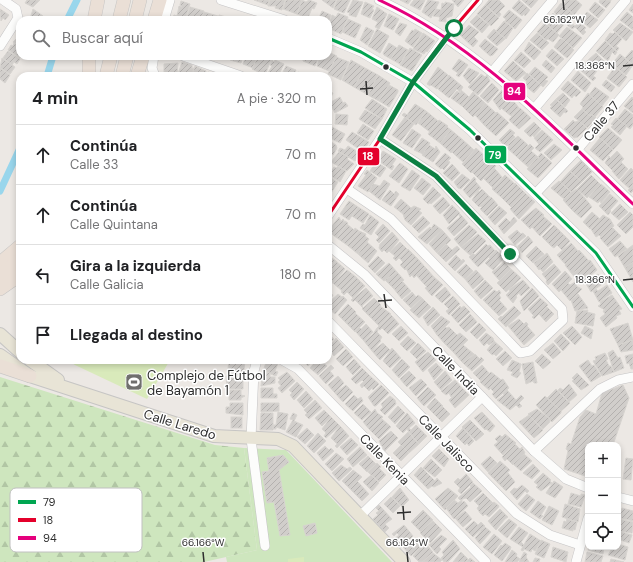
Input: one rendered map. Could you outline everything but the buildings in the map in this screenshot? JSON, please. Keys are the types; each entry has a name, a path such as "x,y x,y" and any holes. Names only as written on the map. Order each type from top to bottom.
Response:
{"highway":[{"path":"95,16 98,0"},
{"path":"155,16 160,0"},
{"path":"120,16 124,2"},
{"path":"89,72 90,60"},
{"path":"107,72 110,60"},
{"path":"123,72 126,60"},
{"path":"138,72 142,60"},
{"path":"0,263 16,249"},
{"path":"0,295 16,266"},
{"path":"0,366 30,376"}],"main road":[{"path":"0,334 16,348"},
{"name":"Calle Laredo","path":"0,354 30,376 216,436 251,439 278,439 293,446 404,562"},
{"path":"36,364 71,389"}],"street":[{"path":"3,0 16,9 18,16"},
{"path":"165,16 170,0"},
{"path":"222,0 272,16"},
{"path":"379,0 398,8 446,37 492,72 534,109 633,204"},
{"path":"332,210 380,139 413,82 446,37 478,0"},
{"path":"492,72 553,0"},
{"path":"534,109 626,0"},
{"path":"2,42 16,21"},
{"path":"332,40 361,52 413,82 470,130 596,252 630,293 633,306"},
{"path":"153,60 152,68 154,72"},
{"path":"194,60 225,72"},
{"name":"Calle 37","path":"536,193 577,150 633,84"},
{"path":"347,189 391,219 520,353 530,351 563,320 562,309 436,176 380,139"},
{"name":"Calle India","path":"332,248 365,275 534,451 566,479 585,487"},
{"name":"Calle Jalisco","path":"332,325 517,514 550,535 580,545"},
{"path":"256,364 254,371 251,439 265,546"},
{"name":"Calle Kenia","path":"289,364 298,369 486,562"},
{"path":"534,451 600,389 618,380 633,377"},
{"path":"360,516 482,397"},
{"path":"621,498 633,501"},
{"path":"576,562 585,528"}],"green space":[{"name":"Complejo de Fútbol de Bayamón 1","path":"73,364 168,364 147,399"},
{"path":"0,377 215,445 244,448 257,550 204,562 0,562"},
{"path":"244,448 286,450 392,562 227,562 226,557 257,550"},
{"path":"304,557 304,562 288,562 288,559"}],"waterway":[{"path":"69,16 77,0"},
{"path":"48,72 52,60"},
{"path":"0,191 16,157"}],"transit line":[{"name":"94","path":"379,0 415,19 450,41 483,65 545,119 633,204"},
{"name":"18","path":"332,210 380,139 413,82 446,37 478,0"},
{"name":"79","path":"332,40 361,52 413,82 470,130 596,253 633,307"}],"place":[{"name":"Complejo de Fútbol de Bayamón 1","path":"134,382"}],"route":[{"path":"454,28 413,82 380,139 436,176 510,254"}]}
